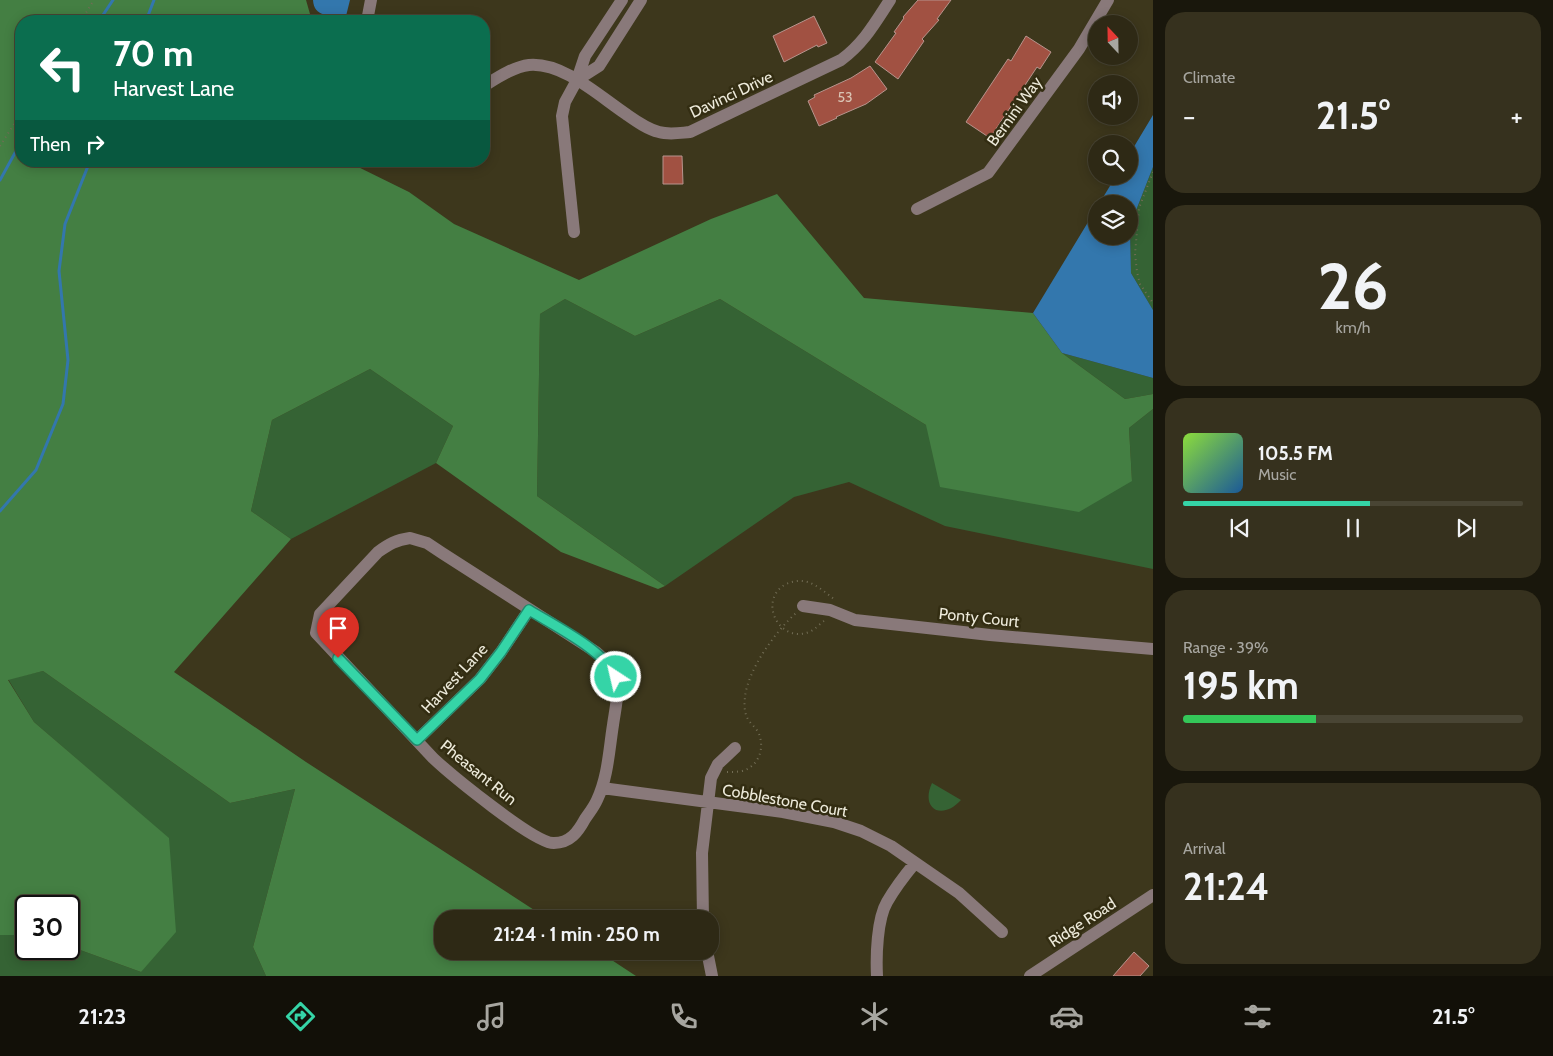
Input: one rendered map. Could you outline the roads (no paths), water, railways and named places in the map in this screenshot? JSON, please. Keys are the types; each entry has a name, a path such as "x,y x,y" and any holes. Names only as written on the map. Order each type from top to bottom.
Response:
{"street":[{"path":"368,15 371,0"},
{"path":"574,232 562,116 565,102 577,80 585,56 622,0"},
{"path":"577,80 598,66 641,0"},
{"name":"Davinci Drive","path":"490,83 516,68 529,65 544,66 555,69 577,80 644,127 674,134 690,132 841,60 855,50 866,38 890,0"},
{"name":"Bernini Way","path":"916,209 988,173 1079,49 1108,0"},
{"name":"Pheasant Run","path":"410,538 427,543 529,610 596,652 607,662 616,677 616,700 602,788 577,834 562,842 546,843 492,806 451,774 316,633 320,614 378,552 389,544 410,538"},
{"name":"Ponty Court","path":"803,606 830,610 855,620 990,636 1153,649"},
{"name":"Harvest Lane","path":"417,740 480,679 529,610"},
{"path":"702,910 702,853 711,778 718,764 735,748"},
{"name":"Cobblestone Court","path":"602,788 783,812 834,822 861,830 891,846 958,893 1002,932"},
{"path":"878,976 878,944 886,903 914,863"},
{"name":"Ridge Road","path":"1030,976 1153,895"},
{"path":"709,960 712,976"}],"water":[{"path":"313,0 350,0 346,15 326,15 316,10"},
{"path":"1153,115 1153,167 1138,205 1138,195 1104,195 1111,185 1138,185 1138,140"},
{"path":"1088,222 1088,245 1130,245 1131,273 1153,310 1153,378 1062,353 1033,313"}],"waterway":[{"path":"103,15 113,0"},
{"path":"148,15 154,0"},
{"path":"0,180 15,153"},
{"path":"0,511 36,470 63,404 68,360 59,271 65,224 88,167"}]}
